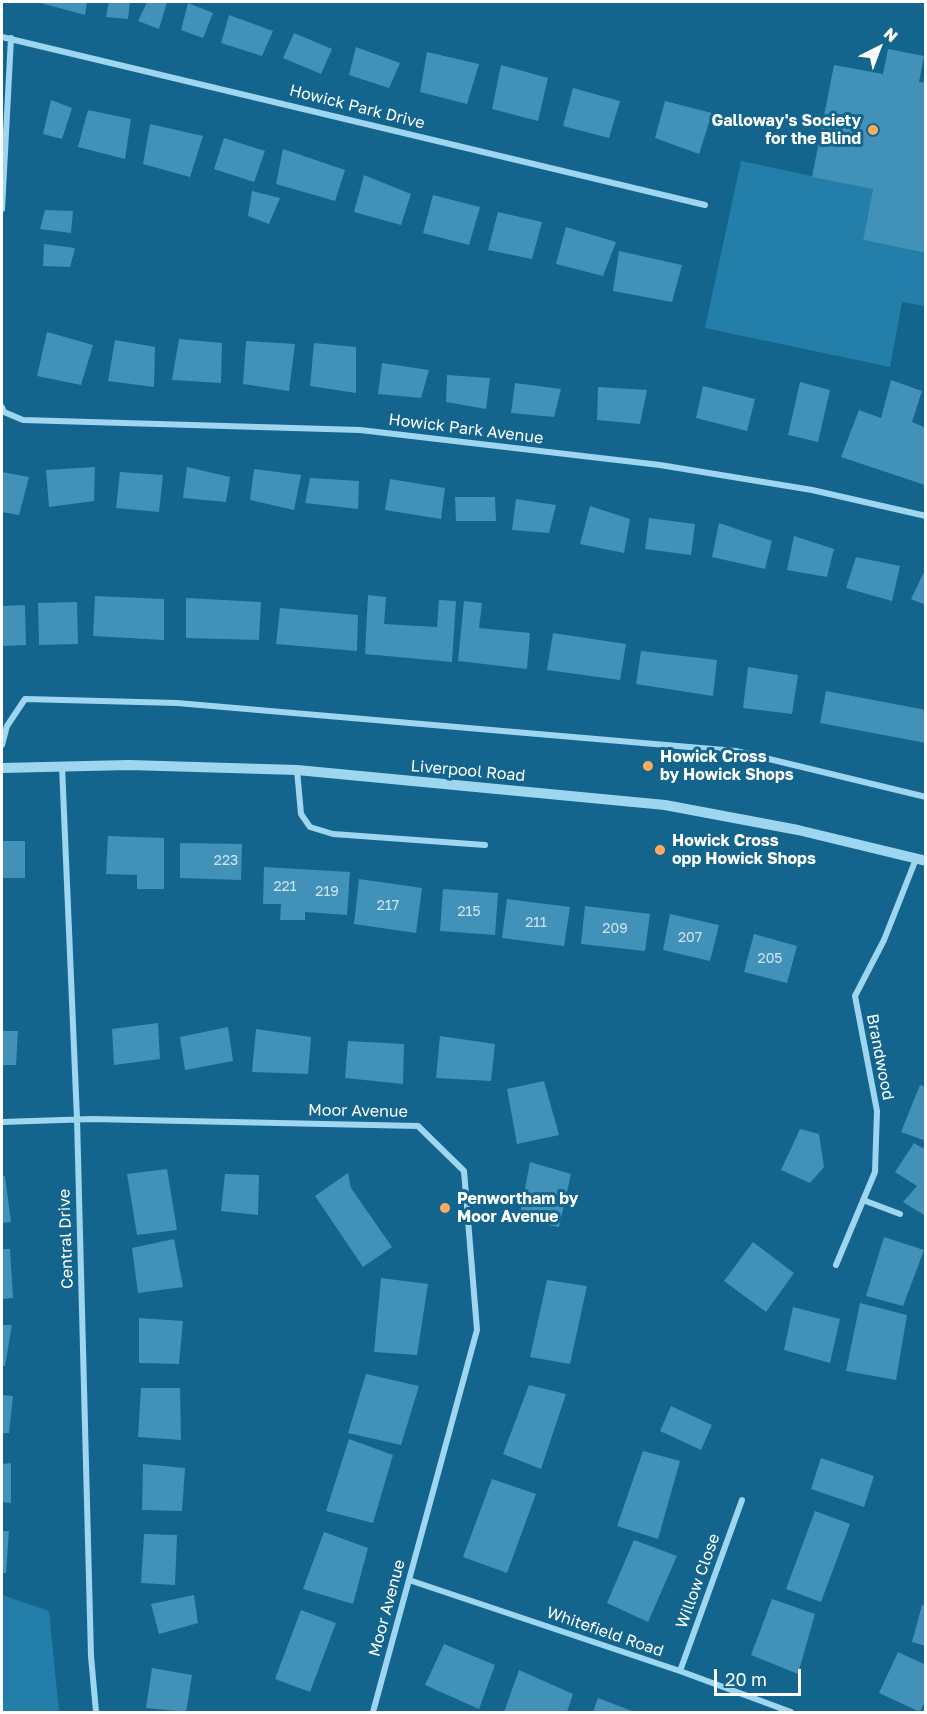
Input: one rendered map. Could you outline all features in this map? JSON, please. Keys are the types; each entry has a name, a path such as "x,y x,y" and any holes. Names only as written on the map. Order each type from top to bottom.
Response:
{"street":[{"name":"Howick Park Drive","path":"2,37 705,205"},
{"path":"2,209 11,38"},
{"name":"Howick Park Avenue","path":"2,407 4,412 23,420 360,430 660,465 812,490 926,516"},
{"path":"2,745 7,726 25,699 177,703 736,751 926,797"},
{"name":"Liverpool Road","path":"2,768 129,765 297,770 665,804 798,830 921,860"},
{"name":"Central Drive","path":"62,766 77,1119 91,1644 96,1713"},
{"path":"297,770 301,814 310,827 333,834 485,845"},
{"name":"Brandwood","path":"836,1265 875,1172 877,1111 855,996 921,860"},
{"name":"Moor Avenue","path":"2,1122 77,1119 418,1126 464,1171 477,1330 373,1713"},
{"path":"863,1200 900,1215"},
{"name":"Willow Close","path":"680,1671 742,1500"},
{"name":"Whitefield Road","path":"409,1580 680,1671 791,1713"}],"shaded area":[{"path":"741,161 873,189 863,240 925,253 925,306 902,302 890,367 705,328"},
{"path":"2,1595 49,1611 59,1712 2,1712"}],"building":[{"path":"37,2 87,2 85,15"},
{"path":"109,2 130,2 128,19 106,17"},
{"path":"147,2 167,2 159,29 138,21"},
{"path":"188,3 213,13 203,38 181,30"},
{"path":"229,15 273,31 262,56 221,43"},
{"path":"294,33 332,49 321,74 283,58"},
{"path":"356,47 400,63 389,88 349,75"},
{"name":"Galloway's Society for the Blind","path":"888,49 924,56 919,82 926,83 926,253 863,240 873,189 812,177 834,65 883,74"},
{"path":"427,52 479,64 467,104 420,92"},
{"path":"501,65 548,78 538,121 492,109"},
{"path":"573,88 620,101 609,138 563,126"},
{"path":"51,100 72,108 62,139 43,134"},
{"path":"665,101 712,113 699,154 655,138"},
{"path":"88,110 131,119 125,159 78,147"},
{"path":"150,124 203,136 190,177 143,164"},
{"path":"224,138 265,151 254,182 214,169"},
{"path":"283,149 345,170 335,201 276,184"},
{"path":"364,175 411,194 401,225 354,212"},
{"path":"252,191 280,198 269,224 248,216"},
{"path":"433,195 480,207 469,245 423,233"},
{"path":"45,210 73,211 71,233 40,229"},
{"path":"498,212 542,222 532,259 488,250"},
{"path":"566,227 616,242 603,276 556,264"},
{"path":"44,244 75,248 70,267 43,266"},
{"path":"619,251 682,265 672,302 613,291"},
{"path":"47,332 93,345 81,385 37,376"},
{"path":"179,339 222,343 221,383 172,380"},
{"path":"115,340 155,347 154,387 108,381"},
{"path":"246,341 295,344 289,391 243,384"},
{"path":"314,343 356,347 356,393 310,386"},
{"path":"382,363 429,370 421,398 378,394"},
{"path":"447,375 490,378 486,409 446,402"},
{"path":"891,380 922,391 912,422 926,428 925,485 841,457 859,410 881,418"},
{"path":"800,382 830,390 818,442 788,435"},
{"path":"515,383 561,389 554,417 511,413"},
{"path":"703,386 755,399 747,431 696,418"},
{"path":"598,387 647,390 640,424 597,420"},
{"path":"95,467 94,501 49,507 46,470"},
{"path":"187,467 230,477 226,502 183,498"},
{"path":"254,469 301,475 294,510 250,500"},
{"path":"2,472 29,477 19,515 2,512"},
{"path":"120,472 163,475 159,512 116,508"},
{"path":"310,478 359,481 358,509 305,503"},
{"path":"390,479 445,488 441,519 385,510"},
{"path":"455,497 495,497 496,521 456,521"},
{"path":"516,499 556,505 549,533 512,530"},
{"path":"590,506 630,519 624,553 580,544"},
{"path":"649,518 695,524 691,555 645,549"},
{"path":"719,523 772,541 765,569 712,557"},
{"path":"794,536 834,549 827,577 787,570"},
{"path":"856,557 900,566 892,601 846,588"},
{"path":"926,568 926,605 911,599"},
{"path":"368,595 386,597 384,624 437,627 439,600 456,601 452,662 365,654"},
{"path":"95,596 164,599 164,640 93,636"},
{"path":"186,598 261,602 259,640 186,638"},
{"path":"464,601 482,603 479,628 530,633 527,669 458,661"},
{"path":"77,602 78,644 39,645 38,603"},
{"path":"25,605 26,645 2,646 2,606"},
{"path":"280,608 358,615 357,651 276,644"},
{"path":"553,633 626,644 620,680 547,670"},
{"path":"641,651 717,660 713,696 636,684"},
{"path":"748,667 798,675 792,714 743,708"},
{"path":"826,691 926,710 926,743 820,723"},
{"path":"108,836 164,838 164,889 137,889 137,875 106,874"},
{"path":"2,841 25,841 25,878 2,878"},
{"path":"180,843 242,844 241,880 180,878"},
{"path":"264,867 350,872 347,915 305,912 305,920 280,920 281,904 263,904"},
{"path":"359,879 422,888 416,933 354,924"},
{"path":"443,889 498,893 495,935 440,931"},
{"path":"507,899 570,907 564,946 502,938"},
{"path":"585,906 650,914 645,951 581,944"},
{"path":"670,914 719,925 710,961 663,950"},
{"path":"754,934 797,946 787,983 744,972"},
{"path":"158,1023 160,1059 114,1065 112,1029"},
{"path":"228,1027 233,1061 185,1070 180,1037"},
{"path":"256,1029 311,1037 308,1074 252,1072"},
{"path":"2,1031 18,1031 16,1065 2,1065"},
{"path":"440,1036 495,1044 491,1081 436,1078"},
{"path":"348,1041 404,1044 403,1084 345,1078"},
{"path":"544,1081 559,1135 517,1144 507,1089"},
{"path":"920,1085 926,1087 926,1141 901,1132"},
{"path":"800,1129 819,1134 824,1167 810,1183 781,1170"},
{"path":"914,1143 926,1150 926,1216 903,1202 917,1186 895,1172"},
{"path":"530,1162 571,1174 559,1227 519,1220"},
{"path":"167,1169 177,1230 137,1235 127,1174"},
{"path":"348,1173 351,1188 392,1247 363,1267 315,1196"},
{"path":"225,1174 259,1175 258,1215 221,1211"},
{"path":"2,1176 5,1176 11,1222 2,1223"},
{"path":"884,1237 924,1250 903,1306 866,1296"},
{"path":"174,1239 183,1287 138,1293 132,1248"},
{"path":"753,1242 794,1273 766,1312 724,1281"},
{"path":"2,1249 10,1249 13,1298 2,1299"},
{"path":"381,1278 428,1284 417,1355 374,1352"},
{"path":"547,1280 587,1286 570,1364 530,1357"},
{"path":"860,1303 907,1315 896,1380 846,1371"},
{"path":"793,1307 840,1319 830,1363 784,1350"},
{"path":"139,1318 183,1321 179,1364 139,1363"},
{"path":"2,1325 12,1325 5,1366 2,1366"},
{"path":"366,1374 419,1386 401,1445 348,1433"},
{"path":"529,1385 566,1394 541,1469 503,1454"},
{"path":"141,1388 180,1388 181,1440 138,1437"},
{"path":"2,1395 13,1396 9,1433 2,1433"},
{"path":"671,1406 712,1425 701,1450 660,1431"},
{"path":"349,1439 393,1455 373,1523 326,1511"},
{"path":"643,1451 680,1461 658,1539 617,1526"},
{"path":"821,1458 874,1476 864,1507 811,1489"},
{"path":"11,1463 11,1503 2,1502 2,1464"},
{"path":"143,1464 185,1468 182,1511 142,1510"},
{"path":"492,1479 536,1494 507,1573 463,1557"},
{"path":"815,1511 850,1524 821,1602 786,1589"},
{"path":"2,1531 9,1531 6,1573 2,1573"},
{"path":"324,1532 368,1548 353,1604 303,1589"},
{"path":"144,1534 177,1535 175,1585 141,1583"},
{"path":"634,1540 677,1556 648,1622 607,1603"},
{"path":"194,1595 198,1623 159,1634 151,1604"},
{"path":"772,1599 815,1614 798,1674 751,1655"},
{"path":"922,1605 926,1606 926,1646 912,1642"},
{"path":"301,1610 336,1623 310,1692 275,1679"},
{"path":"444,1644 495,1665 479,1709 425,1685"},
{"path":"898,1652 926,1665 926,1699 920,1712 879,1693"},
{"path":"152,1668 192,1675 186,1712 146,1708"},
{"path":"519,1670 573,1694 567,1712 504,1712"},
{"path":"598,1698 635,1712 593,1712"}],"place":[{"name":"Galloway's Society for the Blind","path":"873,130"},
{"name":"Howick Cross by Howick Shops","path":"648,766"},
{"name":"Howick Cross opp Howick Shops","path":"660,850"},
{"name":"Penwortham by Moor Avenue","path":"445,1208"}]}
